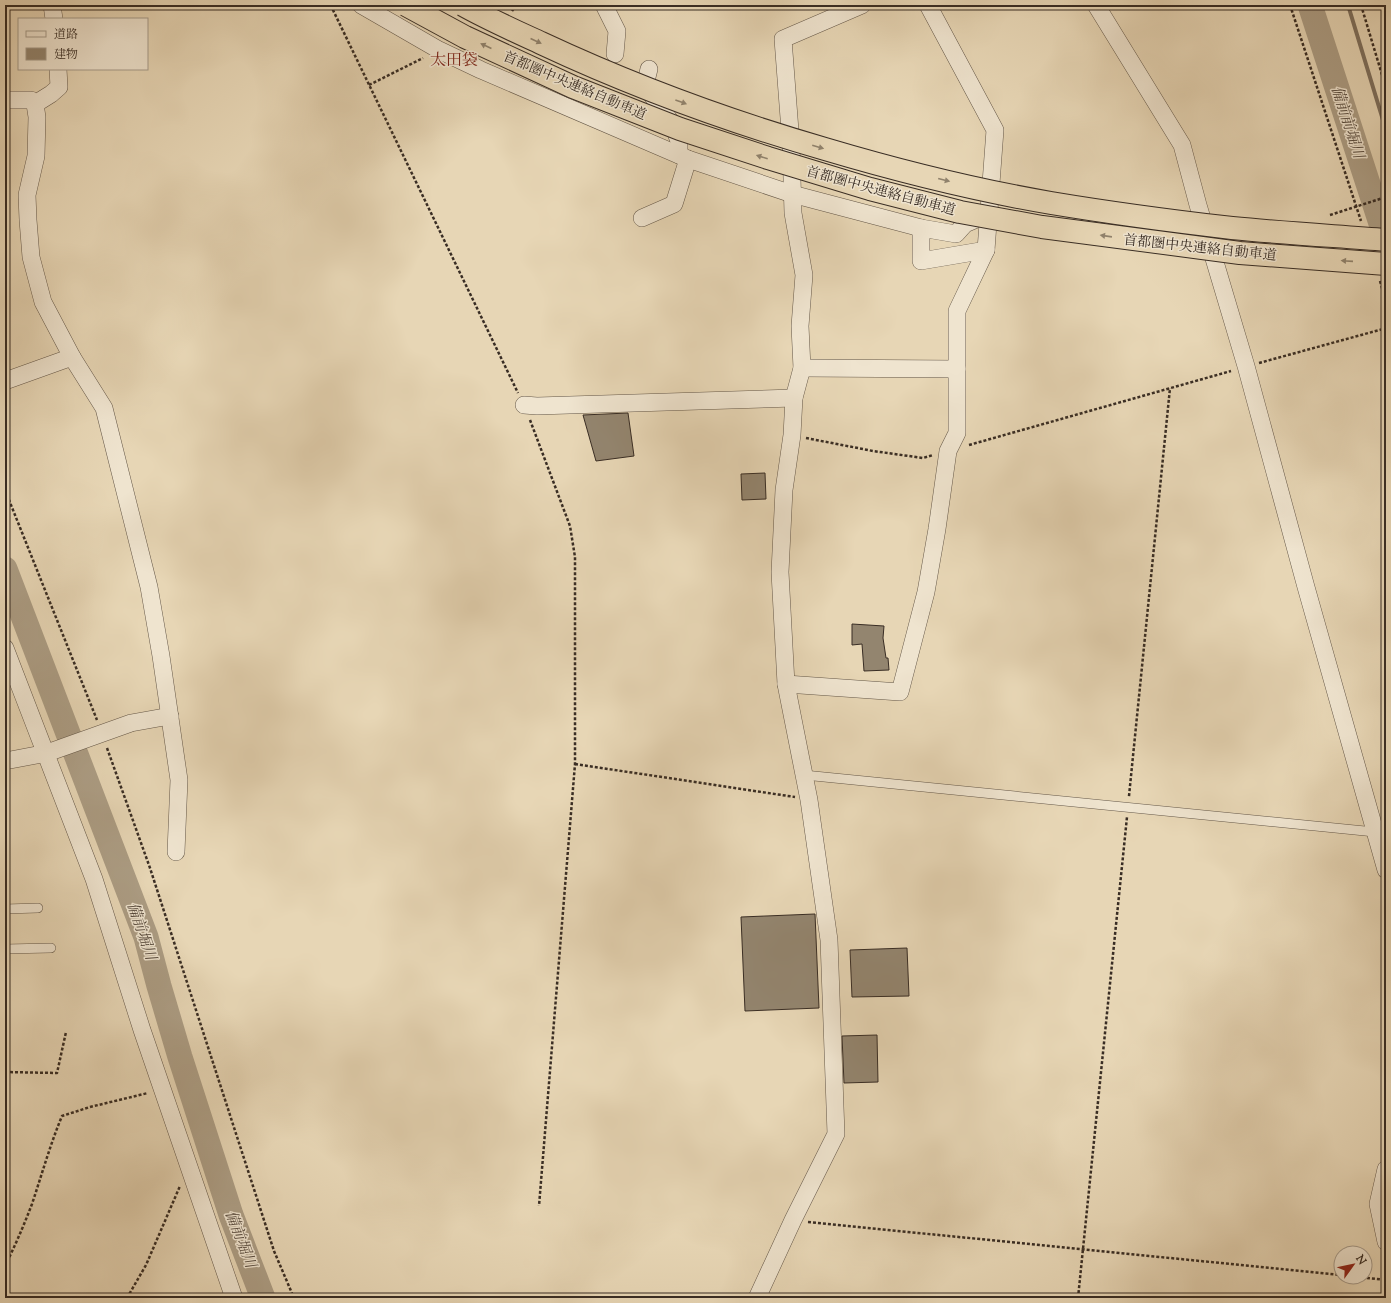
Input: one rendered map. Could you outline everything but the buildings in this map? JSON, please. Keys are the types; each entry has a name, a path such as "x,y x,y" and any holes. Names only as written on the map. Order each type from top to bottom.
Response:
{"highway":[{"name":"首都圏中央連絡自動車道","path":"406,5 465,37 573,87 666,124 870,190 960,212 1042,227 1383,272"},
{"name":"首都圏中央連絡自動車道","path":"463,5 482,16 583,63 679,102 774,134 877,164 965,186 1048,202 1146,218 1232,228 1386,240"}],"street":[{"path":"52,5 54,18"},
{"path":"361,5 440,50 488,73 684,157 792,194 921,228 956,234 965,224 988,214"},
{"path":"604,5 617,31 615,54"},
{"path":"757,1298 793,1220 836,1134 829,940 809,800 786,684 780,572 784,490 792,435 794,398 802,368 800,326 804,275 793,213 791,144 783,39 862,5"},
{"path":"786,684 900,692 926,592 948,451 957,433 957,311 986,250 995,130 928,5"},
{"path":"1096,5 1182,145 1198,205 1246,366 1386,870"},
{"path":"642,218 674,204 684,157 673,125 649,91 646,81 649,69"},
{"path":"35,104 51,94 59,86 58,70"},
{"path":"5,100 31,100 35,104 37,117 36,156 27,195 31,257 43,302 72,357 104,408 149,587 179,780 176,852"},
{"path":"921,228 921,261 986,250"},
{"path":"5,381 72,357"},
{"path":"802,368 957,369"},
{"path":"524,405 537,406 794,398"},
{"path":"5,648 47,753 94,879 165,1099 234,1298"},
{"path":"5,761 47,753 132,723 170,716"},
{"path":"1386,1169 1378,1204 1386,1242"}],"lane":[{"path":"804,775 1375,832"},
{"path":"5,909 38,908"},
{"path":"5,949 51,948"}],"path":[{"path":"333,5 332,8 524,405 570,526 574,549 575,764 539,1206"},
{"path":"1290,5 1362,225"},
{"path":"1361,5 1386,88"},
{"path":"370,85 440,50"},
{"path":"1330,215 1386,197"},
{"path":"1383,272 1386,302"},
{"path":"792,435 873,452 923,458 1246,366 1383,329 1386,330"},
{"path":"1078,1298 1170,388"},
{"path":"5,490 101,733 150,868 274,1251 294,1298"},
{"path":"575,764 809,800"},
{"path":"5,1072 57,1073 66,1032"},
{"path":"5,1266 20,1236 62,1116 90,1107 153,1092 165,1099"},
{"path":"128,1298 146,1265 181,1183"},
{"path":"793,1220 1333,1274"},
{"path":"1373,1279 1386,1280"}],"waterway":[{"name":"備前前堀川","path":"1310,5 1386,239"},
{"path":"1348,5 1386,130"},
{"name":"備前堀川","path":"5,569 146,937 180,1057 231,1215 263,1298"}],"district":[{"name":"太田袋","path":"454,59"}]}
